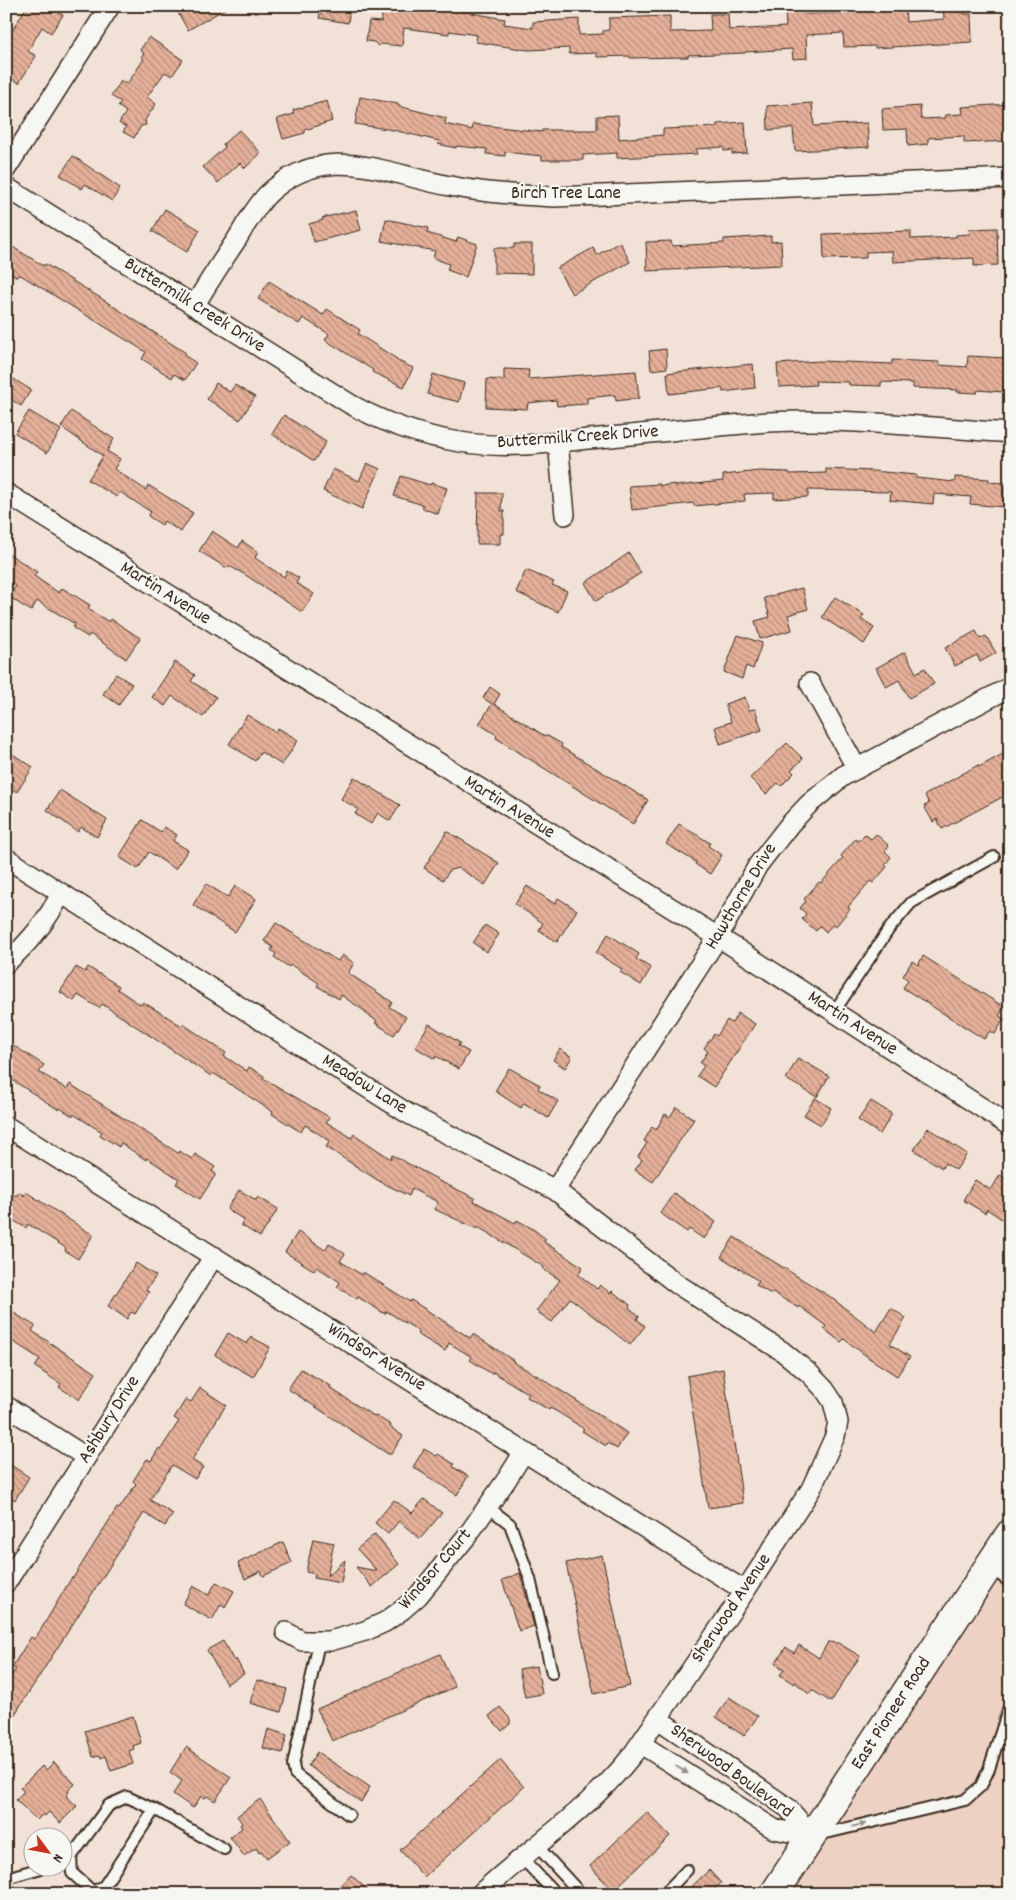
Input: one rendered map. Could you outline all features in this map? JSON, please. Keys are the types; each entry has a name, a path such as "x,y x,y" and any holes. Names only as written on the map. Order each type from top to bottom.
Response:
{"main road":[{"name":"East Pioneer Road","path":"774,1894 898,1702 999,1575 1010,1534"}],"street":[{"path":"6,169 110,6"},
{"name":"Birch Tree Lane","path":"194,306 263,200 290,178 326,165 345,163 364,165 450,186 503,194 555,197 1010,178"},
{"name":"Buttermilk Creek Drive","path":"6,187 350,404 396,426 433,437 478,444 517,446 739,425 808,421 878,423 1010,434"},
{"path":"558,442 565,515"},
{"name":"Martin Avenue","path":"6,493 718,937 1010,1126"},
{"path":"810,683 857,769"},
{"name":"Hawthorne Drive","path":"555,1190 718,937 758,866 776,840 801,812 843,776 1010,687"},
{"name":"Meadow Lane","path":"6,858 407,1113 555,1190 677,1284 720,1312"},
{"path":"6,963 31,939 61,893"},
{"name":"Windsor Avenue","path":"6,1126 745,1591"},
{"name":"Ashbury Drive","path":"6,1583 214,1256"},
{"name":"Sherwood Avenue","path":"480,1894 521,1857 590,1802 621,1770 658,1720 745,1591 810,1489 835,1436 838,1422 833,1402 825,1390 809,1373 782,1351 720,1312"},
{"path":"6,1406 86,1457"},
{"name":"Windsor Court","path":"286,1632 302,1641 319,1642 345,1638 385,1622 402,1610 418,1596 441,1570 488,1508 524,1452"},
{"name":"Sherwood Boulevard","path":"658,1720 788,1808 812,1836"},
{"name":"Sherwood Boulevard","path":"641,1744 774,1829 812,1836"}],"lane":[{"path":"834,1012 889,929 910,903 994,857"},
{"path":"488,1508 510,1524 530,1579 552,1673"},
{"path":"319,1642 292,1765 295,1774 350,1815"},
{"path":"812,1836 965,1800 981,1786 989,1770 1010,1704"},
{"path":"72,1853 109,1805 128,1797 224,1849"},
{"path":"72,1873 93,1892 104,1886 154,1810"},
{"path":"536,1845 581,1894"},
{"path":"521,1857 556,1894"},
{"path":"664,1894 687,1870"},
{"path":"6,1878 22,1873"}],"shaded area":[{"path":"1010,1532 1010,1894 774,1894"}],"building":[{"path":"27,6 61,6 57,11 63,15 51,33 42,27 28,51 36,56 19,83 6,75 6,41"},
{"path":"174,6 230,6 188,30"},
{"path":"322,6 350,6 348,23 319,18"},
{"path":"388,6 422,6 466,12 505,19 504,24 533,28 533,22 579,19 579,35 603,34 603,31 609,30 609,18 670,16 670,32 711,31 710,14 728,14 729,30 786,27 785,12 804,10 805,14 843,13 843,8 905,6 906,22 944,19 943,6 961,6 961,12 971,14 972,42 875,48 875,46 844,47 843,33 806,35 807,58 793,59 792,49 688,55 688,57 597,57 597,53 569,54 569,48 528,50 476,42 477,35 449,31 449,34 404,28 402,46 381,44 378,46 374,42 366,41 369,21 381,22 382,13 387,14"},
{"path":"149,37 183,60 172,76 165,72 147,97 156,104 145,120 146,125 141,126 134,138 123,132 126,127 119,123 126,112 118,106 121,102 111,96 121,81 127,84 144,59 141,57 144,53 140,50"},
{"path":"360,97 398,104 398,106 446,118 445,124 472,130 473,124 542,132 542,130 597,130 597,116 618,115 619,139 663,135 663,129 717,127 717,124 745,122 747,153 732,154 732,150 724,151 723,147 696,149 697,154 617,158 617,153 583,155 583,160 542,160 542,156 505,152 505,156 486,154 487,149 456,146 456,148 438,144 439,141 393,130 355,124"},
{"path":"327,101 332,121 305,130 305,133 283,139 277,119 294,114 293,110"},
{"path":"812,103 814,126 867,123 869,147 795,151 793,128 768,130 767,106"},
{"path":"1010,104 1010,141 964,143 964,136 928,138 928,144 908,146 907,129 883,130 882,109 920,106 921,119 946,118 945,115 963,114 962,107"},
{"path":"239,130 261,153 245,168 240,163 218,183 203,167 225,147 223,144"},
{"path":"73,156 120,188 112,201 85,184 82,189 60,175"},
{"path":"165,209 200,230 187,252 152,231"},
{"path":"356,210 361,230 314,242 309,224 323,220 322,218"},
{"path":"386,219 428,228 427,233 456,242 458,237 477,244 466,277 447,270 449,264 433,258 435,251 381,241"},
{"path":"997,228 998,265 974,266 974,258 893,262 892,251 866,252 866,258 824,259 823,234 911,231 911,239 956,237 956,235 970,234 969,229"},
{"path":"771,236 771,242 781,241 782,265 647,271 646,242 671,241 672,246 724,243 724,239"},
{"path":"620,242 630,262 572,294 557,268 593,248 597,255"},
{"path":"6,243 99,297 186,353 184,355 196,363 185,380 174,374 172,378 142,359 146,352 19,274 17,277 6,270"},
{"path":"514,244 532,244 532,274 494,273 494,248 514,248"},
{"path":"269,281 323,315 327,309 360,330 358,334 396,360 413,368 404,387 372,372 373,370 325,340 329,334 303,318 299,324 258,299"},
{"path":"666,349 667,368 651,370 649,351"},
{"path":"968,356 1006,358 1003,392 978,390 977,393 957,392 958,390 913,388 913,383 881,382 881,386 849,385 849,382 815,381 816,385 779,387 777,364 820,361 892,364 892,360 939,362 939,365 967,367"},
{"path":"753,364 755,388 723,392 722,388 669,394 667,373"},
{"path":"504,369 529,370 528,379 636,371 639,398 616,401 615,395 587,398 587,404 557,406 556,400 528,403 527,409 486,407 487,379 504,380"},
{"path":"433,374 464,383 459,402 427,394"},
{"path":"12,378 31,390 21,406 6,396 6,387"},
{"path":"216,383 230,392 235,385 255,397 240,420 207,399"},
{"path":"29,411 61,430 47,453 15,433"},
{"path":"71,411 114,439 107,451 120,459 114,469 146,490 148,485 193,513 181,532 164,521 162,525 148,516 151,512 120,492 117,497 88,480 103,456 61,427"},
{"path":"284,415 326,442 314,461 272,434"},
{"path":"367,463 380,469 362,509 323,491 333,469 359,481"},
{"path":"826,469 916,475 916,478 955,482 955,477 989,479 989,482 1005,483 1003,507 970,504 971,497 934,494 933,504 890,500 891,492 808,490 808,497 774,499 774,493 744,494 745,501 694,506 694,503 632,510 629,486 675,484 676,486 723,481 723,475 759,471 789,472 790,474 826,473"},
{"path":"401,476 447,488 438,514 422,508 423,505 394,496"},
{"path":"478,493 502,493 501,511 504,511 504,534 500,534 500,544 477,544"},
{"path":"212,531 238,548 242,541 258,552 255,558 284,577 287,571 299,578 296,583 314,594 302,612 244,574 229,566 227,568 199,551"},
{"path":"6,552 37,572 34,576 59,593 62,588 90,605 88,609 109,622 111,619 140,638 126,659 90,634 88,637 73,628 75,624 37,601 31,611 9,597 16,586 6,580"},
{"path":"629,553 641,573 596,601 585,583"},
{"path":"526,570 554,582 552,585 567,591 558,612 516,592"},
{"path":"802,588 808,609 788,615 792,630 760,639 755,621 770,617 764,598"},
{"path":"835,597 864,615 861,619 874,628 864,644 822,617"},
{"path":"976,631 980,639 986,636 996,653 980,662 977,655 955,666 945,648"},
{"path":"738,635 762,643 753,669 746,666 742,679 724,672"},
{"path":"905,652 916,673 925,668 934,684 909,698 899,680 886,687 876,668"},
{"path":"175,662 195,675 191,681 216,697 203,717 172,696 165,706 152,697"},
{"path":"116,674 132,684 119,705 103,694"},
{"path":"490,687 500,694 494,704 545,736 562,744 561,747 648,800 633,824 496,738 497,735 479,724 492,704 483,698"},
{"path":"745,697 749,710 755,709 762,730 720,744 715,727 731,722 725,704"},
{"path":"247,715 275,732 278,728 298,740 282,765 261,752 255,761 229,744"},
{"path":"787,743 803,759 791,770 794,773 781,786 778,783 766,794 750,778"},
{"path":"6,750 33,767 17,792 6,785"},
{"path":"1010,750 1010,793 942,829 937,819 933,822 924,806 929,804 925,795 978,765 979,767"},
{"path":"354,777 400,805 390,821 378,813 371,824 355,814 358,809 341,799"},
{"path":"60,790 107,820 97,837 81,827 78,832 47,810"},
{"path":"142,820 161,832 164,827 177,835 173,841 188,850 175,869 149,852 138,869 119,857"},
{"path":"679,824 710,843 708,846 722,855 710,874 695,864 696,862 666,844"},
{"path":"447,831 499,863 485,885 459,868 450,870 443,880 424,868"},
{"path":"865,834 871,839 876,834 889,846 885,851 891,857 885,865 887,867 873,883 870,881 848,907 850,909 836,926 833,924 826,932 820,926 816,931 802,919 806,914 800,908 806,901 804,899 843,858 841,856 855,839 858,841"},
{"path":"206,884 228,897 235,886 256,899 235,932 193,905"},
{"path":"527,886 555,904 558,898 577,910 557,942 539,930 543,923 515,904"},
{"path":"276,923 338,961 342,955 354,963 348,973 392,1002 389,1007 406,1017 394,1035 375,1023 377,1021 341,995 339,999 317,986 319,983 291,965 289,967 274,957 276,954 271,950 273,947 264,941"},
{"path":"485,925 499,934 487,952 473,943"},
{"path":"608,934 639,954 636,959 651,968 641,985 620,972 622,969 596,953"},
{"path":"923,956 1004,1007 999,1016 1004,1019 995,1034 990,1031 984,1039 903,988 908,980 903,976 912,961 918,965"},
{"path":"76,967 85,972 88,967 119,986 117,989 141,1005 143,1002 182,1026 183,1024 226,1053 224,1056 247,1071 249,1067 264,1076 263,1078 329,1117 326,1122 352,1138 354,1134 391,1159 392,1155 475,1198 474,1201 515,1223 517,1220 533,1229 546,1239 544,1242 583,1267 578,1274 597,1289 600,1285 610,1293 612,1291 630,1305 629,1308 639,1316 637,1319 645,1326 630,1345 570,1298 552,1322 536,1311 560,1280 543,1269 544,1267 478,1227 477,1229 434,1209 438,1202 412,1189 409,1196 379,1181 326,1147 330,1141 305,1125 301,1132 213,1073 211,1076 102,1004 99,1008 78,995 74,1001 60,992"},
{"path":"738,1013 755,1024 714,1087 697,1076 704,1066 700,1063 708,1051 704,1048 714,1034 717,1036 727,1020 732,1023"},
{"path":"429,1024 460,1043 458,1046 469,1052 459,1069 436,1056 435,1059 415,1047"},
{"path":"6,1041 44,1065 39,1072 67,1089 70,1084 178,1153 179,1151 192,1159 195,1154 215,1167 212,1171 216,1174 200,1199 176,1184 179,1179 147,1158 146,1160 121,1143 119,1147 100,1135 102,1132 75,1115 71,1115 60,1108 59,1110 6,1076"},
{"path":"560,1049 572,1057 565,1068 553,1060"},
{"path":"798,1058 829,1076 817,1097 786,1079"},
{"path":"509,1068 540,1085 538,1089 558,1101 548,1118 524,1103 521,1108 495,1091"},
{"path":"815,1098 831,1108 821,1125 804,1115"},
{"path":"871,1101 892,1114 880,1134 858,1120"},
{"path":"676,1107 694,1119 653,1182 635,1170 642,1160 638,1157 647,1143 644,1141 652,1127 656,1130 665,1114 670,1117"},
{"path":"928,1128 967,1154 956,1170 945,1163 942,1168 914,1150"},
{"path":"1000,1175 1010,1181 1010,1209 1003,1220 987,1209 985,1213 963,1200 975,1180 991,1190"},
{"path":"6,1190 16,1196 19,1192 24,1196 26,1192 93,1235 78,1259 65,1251 66,1248 28,1224 26,1228 6,1216"},
{"path":"239,1190 256,1200 258,1197 278,1209 260,1237 241,1225 244,1220 227,1209"},
{"path":"674,1193 716,1222 704,1239 689,1229 687,1232 660,1213"},
{"path":"298,1232 325,1250 329,1243 345,1254 340,1261 362,1275 363,1272 410,1302 411,1300 470,1338 473,1334 513,1362 627,1433 617,1449 607,1443 606,1446 582,1431 584,1429 561,1414 550,1408 549,1410 527,1397 529,1394 493,1372 492,1374 484,1369 470,1360 472,1357 449,1343 445,1351 417,1334 419,1331 386,1311 385,1314 358,1297 357,1299 337,1287 340,1282 317,1267 314,1270 285,1252"},
{"path":"734,1237 829,1296 876,1332 891,1308 906,1318 890,1344 910,1357 897,1376 844,1339 841,1342 824,1329 826,1326 799,1306 798,1308 773,1292 771,1294 756,1285 759,1281 721,1257"},
{"path":"136,1263 156,1276 146,1290 149,1292 135,1314 131,1312 127,1319 108,1306"},
{"path":"6,1308 35,1326 32,1331 96,1373 79,1400 59,1387 61,1384 35,1367 40,1359 6,1337"},
{"path":"228,1333 247,1344 251,1337 270,1347 253,1377 215,1355"},
{"path":"301,1369 331,1386 330,1388 375,1417 391,1425 390,1427 403,1436 391,1454 388,1454 288,1389"},
{"path":"723,1369 743,1503 708,1508 687,1376"},
{"path":"200,1388 226,1405 192,1460 203,1467 195,1479 172,1465 150,1500 173,1514 165,1526 144,1513 6,1728 6,1684 16,1669 12,1667 31,1637 34,1639 40,1631 72,1577 117,1508 119,1509 136,1484 133,1481 147,1459 151,1461 159,1448 161,1449 179,1421 174,1418 186,1399 191,1402"},
{"path":"424,1449 436,1456 438,1454 454,1464 453,1467 468,1476 457,1495 413,1467"},
{"path":"6,1462 29,1477 15,1500 6,1494"},
{"path":"424,1499 442,1513 420,1539 399,1521 388,1534 375,1523 394,1500 412,1513"},
{"path":"375,1534 399,1564 372,1587 356,1567 377,1571 357,1549"},
{"path":"313,1539 334,1543 327,1576 345,1560 341,1583 314,1578 315,1574 306,1572"},
{"path":"283,1542 292,1563 263,1576 261,1571 245,1579 238,1563"},
{"path":"602,1555 630,1686 594,1694 566,1563"},
{"path":"520,1573 534,1626 519,1631 502,1580"},
{"path":"216,1582 234,1591 225,1607 221,1604 212,1620 183,1604 193,1586 209,1595"},
{"path":"223,1641 244,1674 226,1684 207,1650"},
{"path":"828,1642 838,1643 860,1656 831,1702 812,1690 809,1694 795,1682 794,1684 780,1675 784,1669 775,1664 786,1647 794,1653 799,1645 819,1658"},
{"path":"440,1654 455,1687 332,1741 317,1709"},
{"path":"537,1666 542,1694 525,1697 519,1669"},
{"path":"257,1680 287,1689 281,1712 250,1703"},
{"path":"729,1697 758,1716 744,1736 716,1717"},
{"path":"500,1707 510,1719 510,1724 502,1731 489,1716"},
{"path":"133,1716 141,1743 133,1746 134,1749 129,1751 133,1764 111,1771 106,1756 101,1758 100,1755 93,1757 85,1731"},
{"path":"268,1729 287,1735 282,1753 263,1748"},
{"path":"186,1747 231,1777 215,1801 207,1796 205,1798 201,1796 193,1808 173,1794 182,1781 170,1772"},
{"path":"317,1752 370,1787 361,1802 308,1766"},
{"path":"500,1760 524,1787 424,1877 400,1850"},
{"path":"54,1762 75,1784 66,1796 77,1806 60,1823 49,1812 45,1816 43,1814 37,1820 16,1800 24,1791 20,1788 42,1766 46,1770"},
{"path":"260,1799 290,1841 267,1858 261,1851 259,1853 256,1848 244,1856 230,1837 242,1828 240,1825 242,1823 237,1816"},
{"path":"647,1812 670,1836 613,1891 590,1866"},
{"path":"709,1870 721,1883 710,1894 684,1894"},
{"path":"351,1875 372,1894 345,1894 339,1888"}]}
